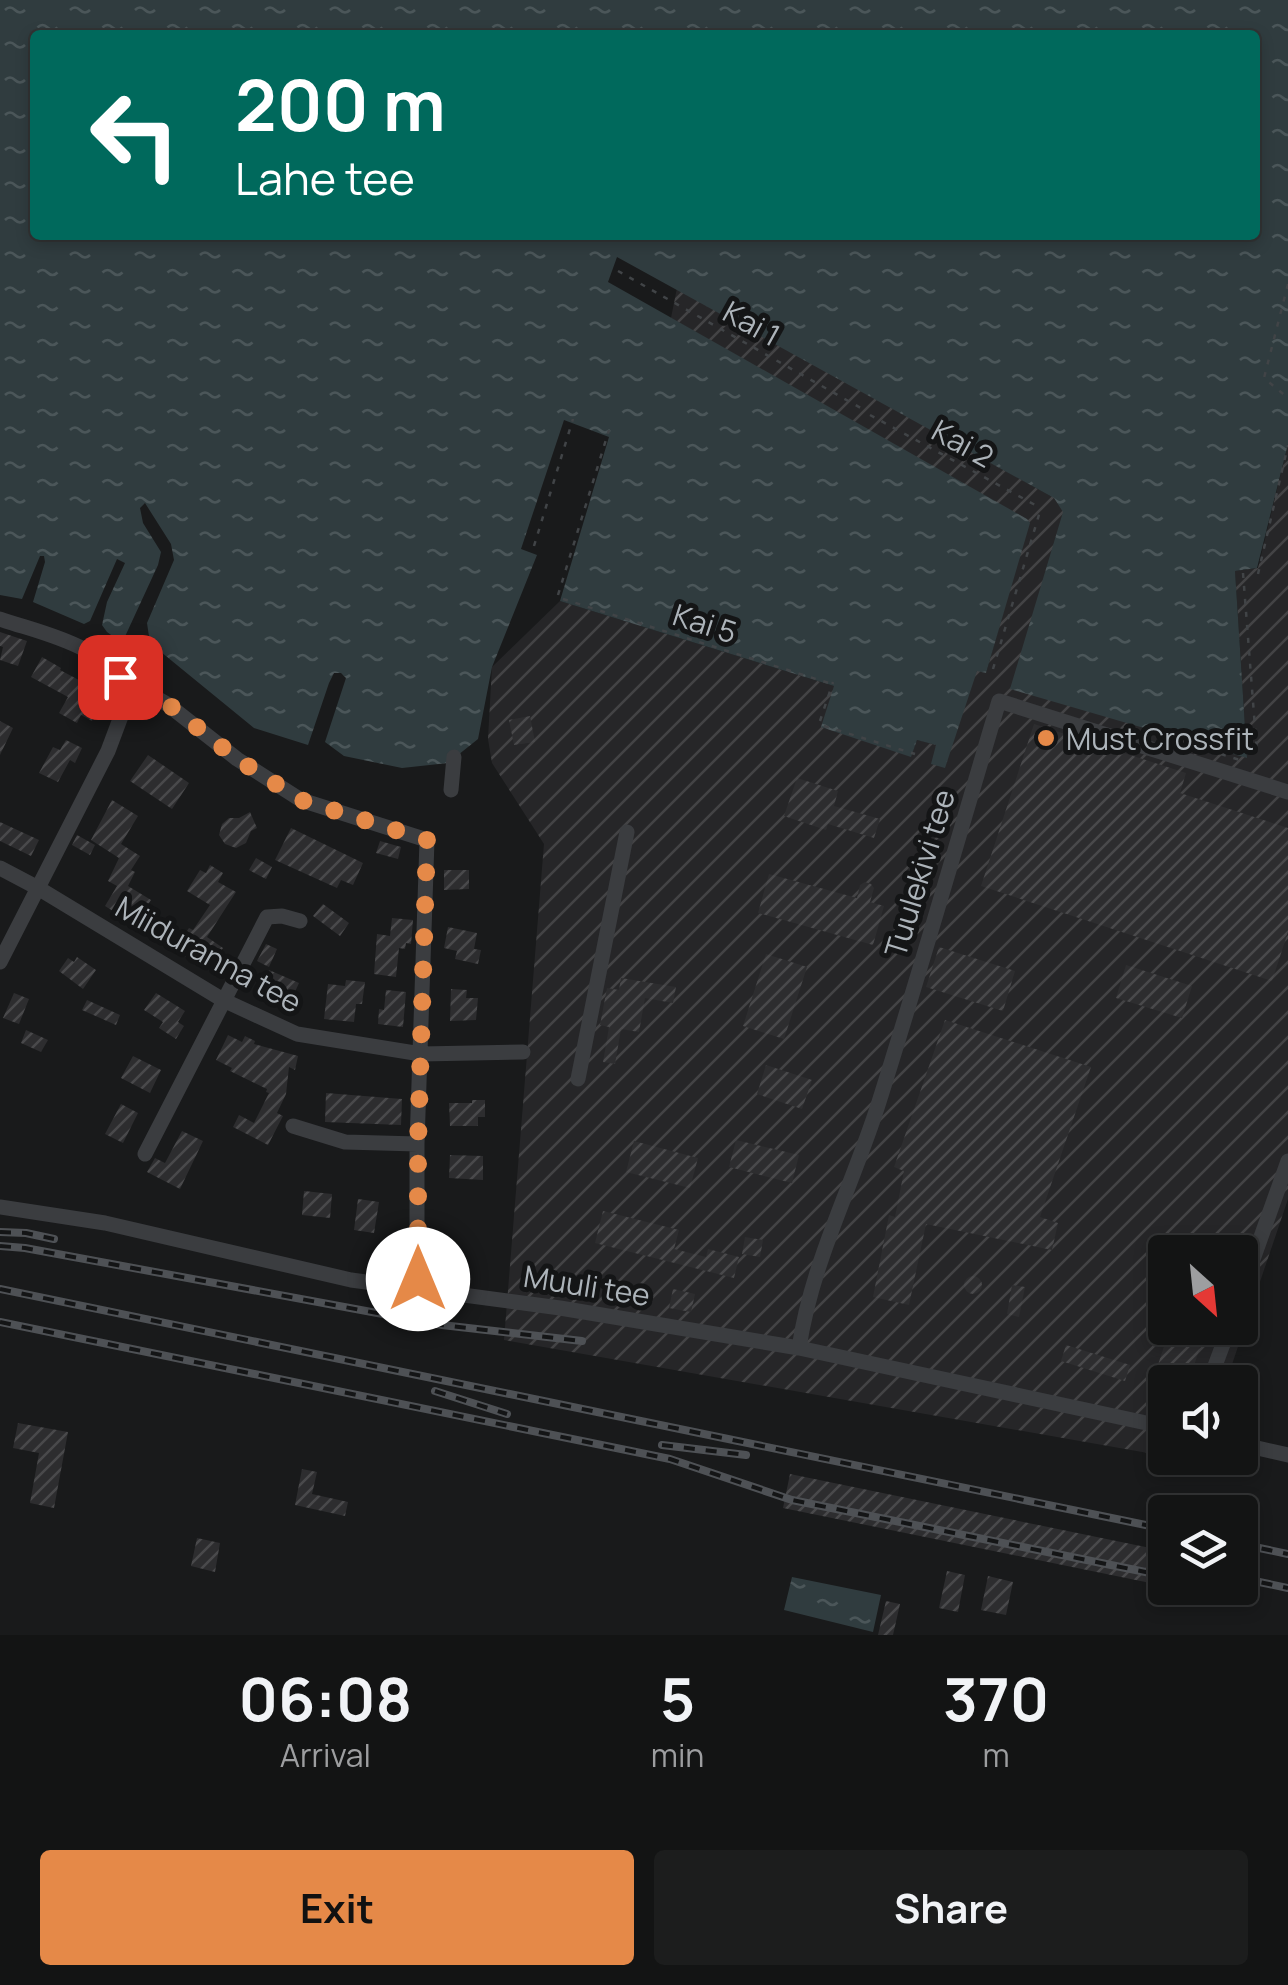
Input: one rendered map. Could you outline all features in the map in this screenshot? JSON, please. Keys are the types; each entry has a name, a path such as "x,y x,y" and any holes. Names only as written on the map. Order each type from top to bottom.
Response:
{"street":[{"path":"0,619 91,652 120,677 128,692 108,751 0,962"},
{"path":"128,692 146,692 168,704 237,759 301,800 427,840 418,1289"},
{"name":"Tuulekivi tee","path":"798,1348 820,1262 878,1107 999,701 1288,792"},
{"path":"451,790 454,758"},
{"path":"578,1078 627,832"},
{"name":"Miiduranna tee","path":"0,868 223,1000 297,1034 420,1054 523,1052"},
{"path":"145,1154 267,917 300,921"},
{"path":"293,1126 345,1142 418,1144"},
{"path":"1258,1245 1288,1160"},
{"name":"Muuli tee","path":"0,1207 104,1223 351,1280 560,1308 798,1348 1148,1423"},
{"path":"1258,1448 1288,1456"}],"path":[{"name":"Kai 1","path":"618,271 866,410"},
{"path":"1288,284 1264,378 1288,398"},
{"name":"Kai 2","path":"870,415 1039,507 993,669"},
{"path":"534,546 574,419"},
{"name":"Kai 5","path":"609,430 560,597 834,684 820,720"},
{"path":"1258,574 1288,445"},
{"path":"1243,573 1257,753"},
{"path":"824,726 916,754"}],"shaded area":[{"path":"677,288 1054,498 1247,757 1235,571 1258,568 1288,444 1288,1199 1258,1288 1258,1235 1148,1235 1148,1345 1239,1345 1232,1365 1148,1365 1148,1453 504,1340 544,844 492,763 488,739 492,667 560,601 834,686 911,756 917,740 937,745 977,670 986,673 1029,522 671,318"}],"water":[{"path":"0,0 1288,0 1288,444 1257,568 1235,571 1247,758 1010,689 1063,512 1054,498 617,257 608,282 1030,523 986,673 977,671 945,768 931,764 936,745 917,740 911,757 821,727 834,686 560,601 609,437 564,420 521,549 537,555 492,667 478,739 448,763 402,768 344,756 325,742 346,678 341,673 334,673 329,683 308,745 254,728 150,643 147,623 174,560 171,544 145,503 140,508 143,523 161,552 122,643 102,625 107,602 125,563 117,559 90,621 84,624 33,602 44,556 40,556 22,599 0,595"},
{"path":"792,1577 881,1595 873,1632 784,1610"}],"building":[{"path":"0,632 27,641 18,666 0,660"},
{"path":"42,657 94,688 90,696 101,702 92,721 81,715 77,723 59,713 68,697 31,677"},
{"path":"530,716 535,742 514,745 509,720"},
{"path":"0,721 13,728 0,755"},
{"path":"1034,724 1186,773 1180,793 1288,828 1288,932 1272,981 981,886"},
{"path":"66,740 82,748 58,782 39,773 53,747 60,750"},
{"path":"148,755 189,783 172,809 130,781"},
{"path":"797,778 838,791 834,806 880,819 874,838 828,824 826,830 784,816"},
{"path":"112,800 138,816 121,844 140,856 131,870 135,872 128,886 151,900 138,921 126,914 124,918 105,906 117,886 108,881 119,858 91,840"},
{"path":"250,812 257,828 251,831 246,843 236,848 225,844 219,835 222,824"},
{"path":"0,822 39,840 31,856 0,841"},
{"path":"291,828 363,863 353,885 341,880 337,888 275,860"},
{"path":"77,835 95,845 90,855 72,845"},
{"path":"380,841 401,847 398,859 376,853"},
{"path":"256,858 272,867 266,879 249,870"},
{"path":"210,865 223,873 218,882 236,892 207,937 223,948 210,967 179,952 184,944 180,941 210,905 187,891 200,870 206,873"},
{"path":"444,870 469,870 469,889 444,890"},
{"path":"769,874 857,898 860,885 871,884 874,888 870,902 884,906 873,945 758,913"},
{"path":"323,904 349,923 340,936 313,916"},
{"path":"392,918 413,920 411,944 399,948 396,977 374,974 377,934 390,936"},
{"path":"448,927 477,933 474,949 481,950 478,964 455,959 457,951 444,948"},
{"path":"266,944 277,949 269,967 257,961"},
{"path":"939,947 1015,971 1003,1011 926,987"},
{"path":"766,954 807,967 784,1039 743,1026"},
{"path":"77,957 96,970 83,989 59,971 68,958 74,962"},
{"path":"1126,965 1192,986 1182,1018 1116,998"},
{"path":"269,970 299,983 288,1007 258,994"},
{"path":"621,978 676,987 673,1003 645,998 639,1032 621,1029 615,1064 603,1062 609,1027 600,1025 607,988 619,990"},
{"path":"346,980 365,982 354,1022 324,1019 328,984 345,986"},
{"path":"451,989 467,990 466,998 478,998 476,1020 450,1021"},
{"path":"386,990 406,992 403,1027 378,1024"},
{"path":"14,993 29,999 19,1024 3,1018"},
{"path":"156,993 185,1011 178,1022 184,1026 176,1039 159,1028 163,1022 144,1010"},
{"path":"87,1000 120,1015 116,1025 82,1010"},
{"path":"945,1020 1091,1067 1040,1217 1058,1223 1052,1250 926,1224 909,1305 873,1297 889,1215 895,1217 904,1171 894,1167"},
{"path":"26,1030 48,1040 41,1052 21,1043"},
{"path":"228,1035 242,1042 245,1036 254,1044 298,1056 295,1070 289,1067 286,1094 277,1113 283,1116 268,1145 233,1127 239,1115 254,1123 269,1093 216,1060"},
{"path":"133,1056 161,1070 150,1093 121,1078"},
{"path":"766,1065 812,1080 802,1109 757,1094"},
{"path":"326,1093 402,1099 401,1125 325,1122"},
{"path":"485,1100 485,1117 478,1117 478,1126 450,1126 449,1103"},
{"path":"121,1104 138,1113 123,1143 105,1134"},
{"path":"182,1131 203,1141 180,1189 147,1172 155,1158 165,1163"},
{"path":"736,1140 799,1155 792,1183 729,1167"},
{"path":"634,1141 698,1158 690,1188 626,1172"},
{"path":"450,1155 483,1156 483,1180 449,1178"},
{"path":"304,1191 332,1194 330,1218 302,1215"},
{"path":"358,1199 379,1202 374,1233 354,1230"},
{"path":"603,1211 679,1230 674,1249 706,1257 708,1249 739,1257 734,1278 595,1243"},
{"path":"745,1237 763,1240 760,1257 742,1254"},
{"path":"973,1276 982,1285 973,1294 964,1285"},
{"path":"1012,1285 1025,1287 1019,1317 1007,1314"},
{"path":"673,1289 695,1294 691,1312 669,1308"},
{"path":"1066,1345 1130,1365 1125,1381 1061,1361"},
{"path":"1164,1345 1201,1345 1194,1365 1158,1365"},
{"path":"18,1423 68,1432 54,1508 30,1503 39,1453 13,1448"},
{"path":"302,1469 317,1472 312,1494 348,1502 345,1516 295,1505"},
{"path":"790,1474 1148,1548 1148,1583 783,1508"},
{"path":"197,1538 220,1543 215,1572 191,1566"},
{"path":"947,1571 965,1575 958,1612 939,1608"},
{"path":"988,1576 1013,1582 1006,1615 981,1610"},
{"path":"886,1601 900,1604 893,1635 878,1635"}],"railway":[{"path":"0,1232 54,1239"},
{"path":"0,1246 442,1325 582,1341"},
{"path":"0,1289 1148,1525"},
{"path":"0,1322 670,1459 792,1500 1148,1573"},
{"path":"435,1391 507,1414"},
{"path":"662,1445 746,1455"},
{"path":"1258,1548 1288,1554"},
{"path":"1258,1582 1288,1588"}],"place":[{"name":"Must Crossfit","path":"1046,738"}],"route":[{"path":"120,677 128,692 146,692 168,704 237,759 301,800 427,840 418,1279"}]}
